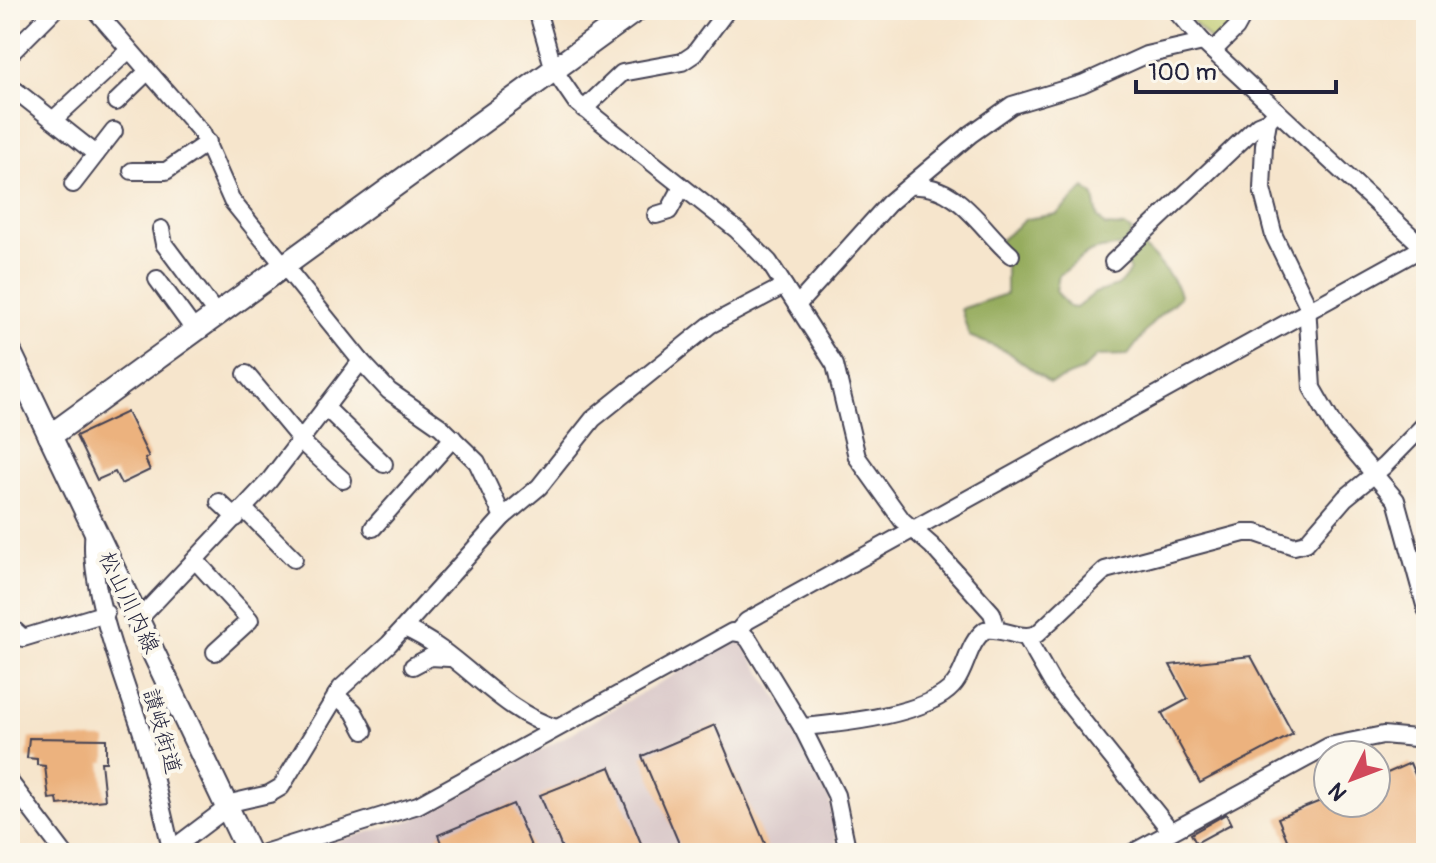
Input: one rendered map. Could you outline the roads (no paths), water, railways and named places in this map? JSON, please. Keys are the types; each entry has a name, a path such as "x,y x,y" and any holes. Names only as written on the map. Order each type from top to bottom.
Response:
{"street":[{"path":"10,54 54,10"},
{"path":"95,10 208,142 232,201 284,266 361,361 398,399 453,438 486,476 503,517"},
{"path":"537,10 554,70 584,109 748,239 769,262 799,303 835,365 857,457 894,509 992,613 997,629"},
{"path":"50,436 636,10"},
{"path":"584,109 622,73 682,62 694,54 727,10"},
{"path":"737,632 747,621 1424,246 1273,116 1175,10"},
{"path":"799,303 860,232 910,186 971,134 1024,98 1082,84 1146,55 1208,46 1236,28 1246,10"},
{"path":"53,120 128,51"},
{"path":"116,102 147,72"},
{"path":"10,86 96,154"},
{"path":"1113,262 1258,125 1273,116"},
{"path":"1273,116 1260,174 1274,236 1308,311 1312,388 1335,428 1396,500 1426,609"},
{"path":"73,184 114,131"},
{"path":"132,171 166,171 208,142"},
{"path":"910,186 933,187 970,208 1011,255"},
{"path":"656,215 669,211 682,187"},
{"path":"161,229 164,244 217,315"},
{"path":"157,279 195,331"},
{"path":"172,852 227,805 269,794 281,787 336,695 404,629 503,517 539,487 604,410 710,325 784,286"},
{"name":"松山川内線","path":"10,352 249,853"},
{"path":"139,619 240,513 361,361"},
{"path":"246,374 300,440 343,480"},
{"path":"325,407 384,464"},
{"path":"802,727 879,719 945,692 957,681 979,634 997,629 1026,637 1042,631 1109,568 1244,533 1294,546 1306,543 1345,498 1376,473 1426,423"},
{"path":"373,528 453,438"},
{"path":"219,502 240,513 294,559"},
{"name":"讃岐街道","path":"94,529 94,564 172,852"},
{"path":"196,561 250,620 215,652"},
{"path":"10,626 23,638 106,613"},
{"path":"404,629 449,658 500,700 556,728"},
{"path":"264,853 418,805 727,633 737,632 749,640 802,727 836,795 848,853"},
{"path":"1026,637 1053,684 1163,841"},
{"path":"413,666 430,657 449,658"},
{"path":"336,695 354,712 364,731"},
{"path":"1132,853 1163,841 1329,746 1383,735 1426,739"},
{"path":"10,782 64,853"}]}
